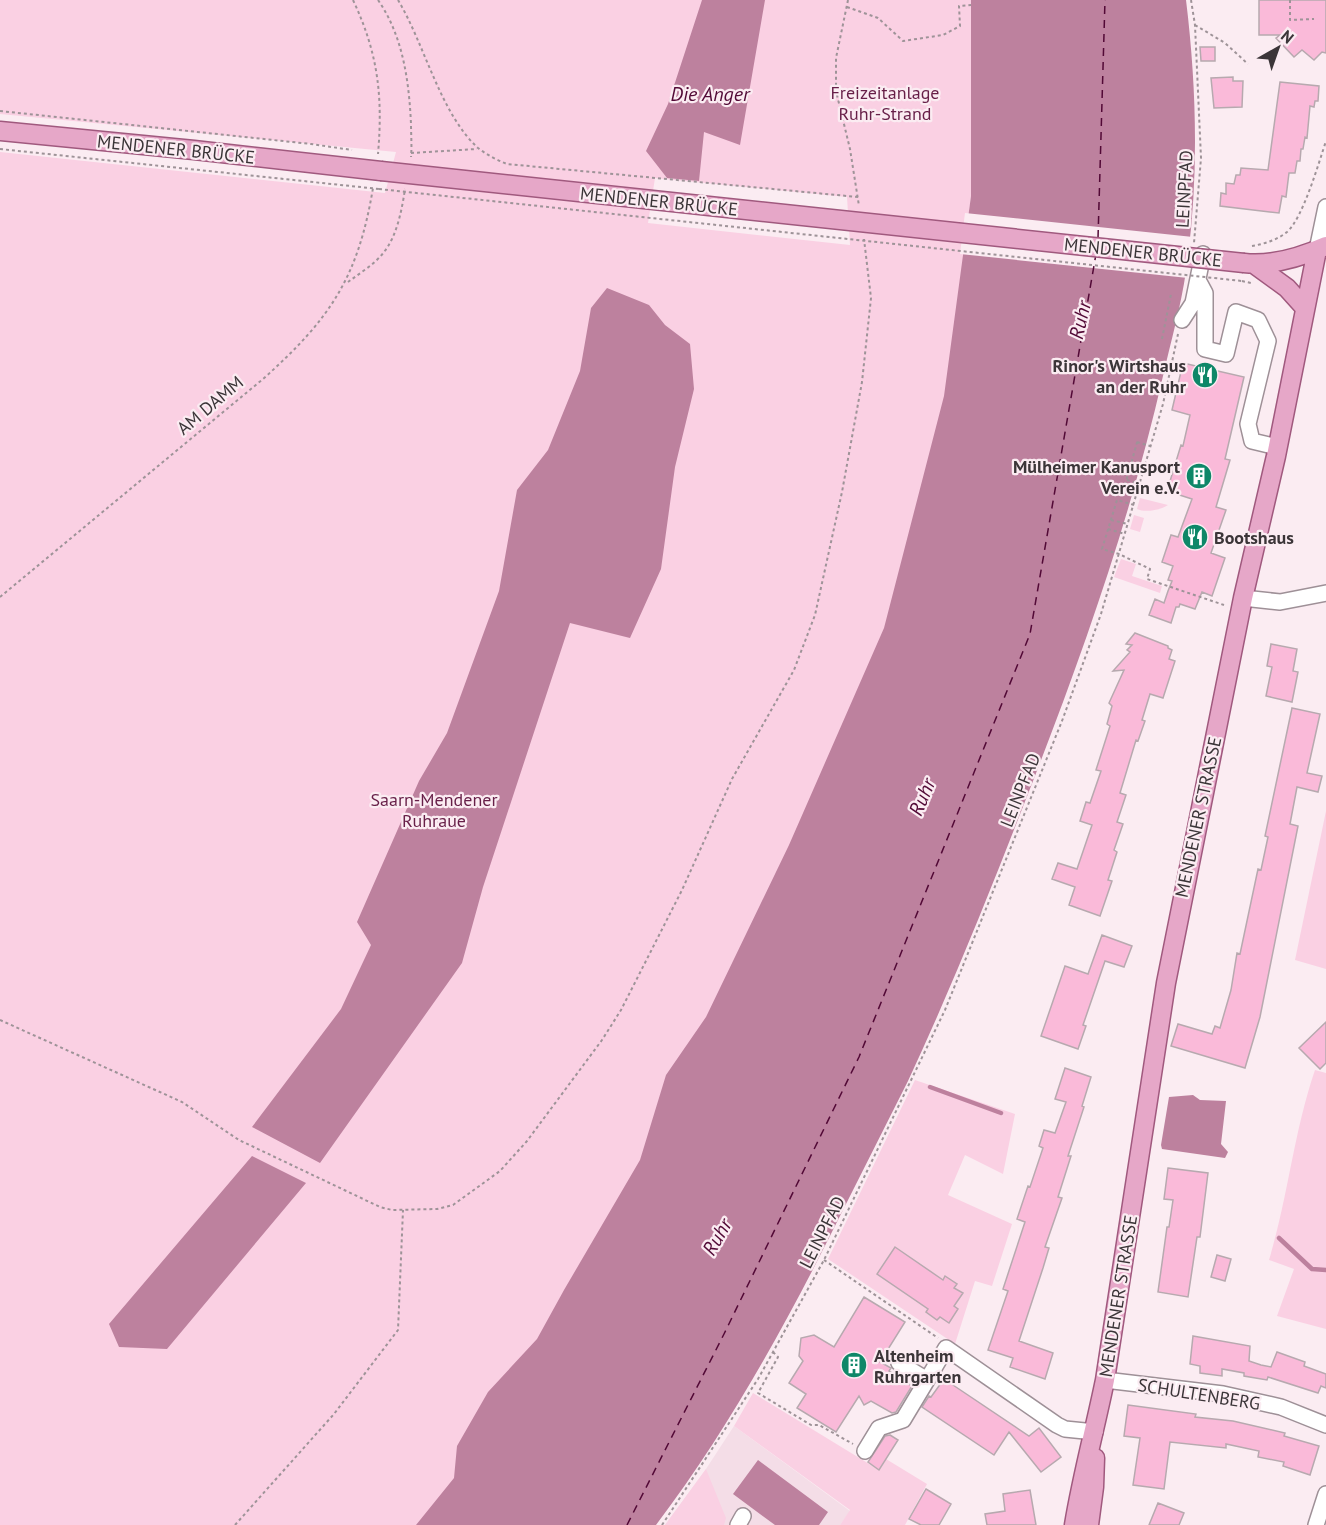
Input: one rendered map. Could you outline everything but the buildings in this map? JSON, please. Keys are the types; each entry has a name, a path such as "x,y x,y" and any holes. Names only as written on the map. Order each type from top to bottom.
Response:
{"main road":[{"name":"MENDENER BRÜCKE","path":"0,131 1246,264 1278,262 1322,248"},
{"name":"MENDENER STRASSE","path":"1074,1525 1081,1483 1095,1432 1105,1380 1166,983 1243,598 1305,308 1322,248"},
{"path":"1246,264 1287,288 1305,308"},
{"name":"MENDENER STRASSE","path":"1089,1525 1094,1487 1095,1432"}],"street":[{"name":"MENDENER STRASSE","path":"1322,248 1326,207"},
{"path":"1182,320 1193,303 1193,278 1199,248"},
{"path":"1193,278 1205,293 1205,349 1226,354 1236,312 1258,320 1268,341 1248,424 1252,441 1277,447"},
{"path":"1243,598 1280,602 1326,593"},
{"path":"865,1451 879,1428 903,1420 946,1348 1057,1425 1065,1429 1095,1432"},
{"path":"899,1363 927,1380"},
{"name":"SCHULTENBERG","path":"1105,1380 1223,1394 1281,1407 1326,1425"},
{"path":"1316,1525 1326,1494"}],"path":[{"path":"0,149 374,188 379,172 381,123 379,80 363,24 353,0"},
{"path":"378,0 394,30 406,72 410,163"},
{"path":"398,0 465,134 479,149 507,164 858,198"},
{"path":"848,0 836,58 836,91 850,149 860,209"},
{"name":"LEINPFAD","path":"1191,0 1195,25 1201,158 1199,248"},
{"path":"1290,0 1290,20 1314,19"},
{"path":"847,7 878,18 903,41 943,35 960,26 959,6 971,5"},
{"path":"1195,25 1225,43 1248,64"},
{"path":"0,111 311,144 356,151"},
{"path":"379,172 1246,264 1292,225 1312,184 1326,141"},
{"path":"411,153 479,149"},
{"path":"345,284 377,260 388,246 395,231 406,185"},
{"name":"AM DAMM","path":"0,597 263,379 297,348 320,322 345,284 367,226 374,188"},
{"path":"0,1020 182,1102 239,1140 356,1197 387,1209 446,1208 495,1176 527,1141 602,1040 621,1010 682,890 732,779 794,669 815,615 842,492 862,382 871,298 863,233"},
{"path":"1191,265 1193,278"},
{"path":"1162,339 1171,294"},
{"name":"LEINPFAD","path":"662,1525 727,1429 824,1260 945,1010 1062,721 1101,614 1163,404 1182,320"},
{"path":"1125,485 1137,440 1150,446"},
{"path":"1127,480 1140,484"},
{"path":"1134,505 1117,500 1102,549 1119,554 1150,569 1147,579 1224,605"},
{"path":"1111,520 1128,524"},
{"path":"1108,529 1125,534"},
{"path":"235,1525 334,1414 398,1330 403,1210"},
{"path":"824,1260 937,1336 946,1348"},
{"path":"773,1352 778,1357 758,1393 811,1425 819,1425 865,1451"}],"shaded area":[{"path":"734,1426 850,1511 840,1525 665,1525"}],"green space":[{"name":"Saarn-Mendener Ruhraue","path":"0,0 971,0 971,196 963,257 1096,271 510,1525 0,1525 0,152 385,193 396,152 0,114","holes":["655,178 847,197 850,245 648,223"]},
{"path":"1140,498 1168,505 1153,510 1140,510 1137,509"},
{"path":"1134,515 1144,518 1140,532 1130,529"},
{"path":"1121,559 1136,564 1132,576 1162,586 1160,593 1114,577"},
{"path":"1326,811 1326,969 1295,960"},
{"path":"1315,1070 1326,1073 1326,1329 1277,1316 1294,1269 1269,1260"},
{"path":"915,1080 1015,1114 1003,1174 965,1155 948,1195 1012,1224 992,1286 975,1281 955,1344 828,1259"},
{"path":"753,1393 879,1470 886,1459 927,1484 905,1525 840,1525 850,1510 734,1426"},
{"path":"706,1469 726,1518 724,1525 665,1525"}],"water":[{"name":"Die Anger","path":"702,0 765,0 740,145 704,132 699,181 667,178 646,151 668,104"},
{"name":"Ruhr","path":"971,0 1186,0 1194,102 1195,169 1184,284 1135,484 1066,695 984,906 908,1081 781,1330 709,1449 656,1525 416,1525 454,1478 457,1446 488,1392 537,1339 640,1160 666,1075 706,1017 789,845 884,628 944,396 971,196"},
{"path":"607,288 649,305 665,325 690,344 694,389 675,467 661,569 630,638 570,623 483,887 462,963 320,1163 252,1127 341,1009 371,945 357,922 419,781 447,733 499,591 517,490 548,450 580,371 591,308"},
{"path":"1193,1095 1200,1100 1226,1101 1221,1144 1228,1152 1225,1158 1162,1149 1169,1097"},
{"path":"252,1156 306,1183 167,1349 119,1347 109,1324"},
{"path":"758,1460 828,1512 819,1525 775,1525 733,1494"}],"pier":[{"path":"965,213 1193,237 1188,278 960,254"}],"waterway":[{"path":"930,1087 1001,1113"},
{"path":"1279,1238 1312,1269 1326,1270"}],"ferry route":[{"path":"1098,238 1105,0"},
{"path":"627,1525 724,1334 859,1057 1030,634 1096,254"}],"place":[{"name":"Rinor's Wirtshaus an der Ruhr","path":"1205,375"},
{"name":"Mülheimer Kanusport Verein e.V.","path":"1199,476"},
{"name":"Bootshaus","path":"1195,537"},
{"name":"Altenheim Ruhrgarten","path":"854,1365"}],"park label":[{"name":"Freizeitanlage Ruhr-Strand","path":"885,102"}]}
